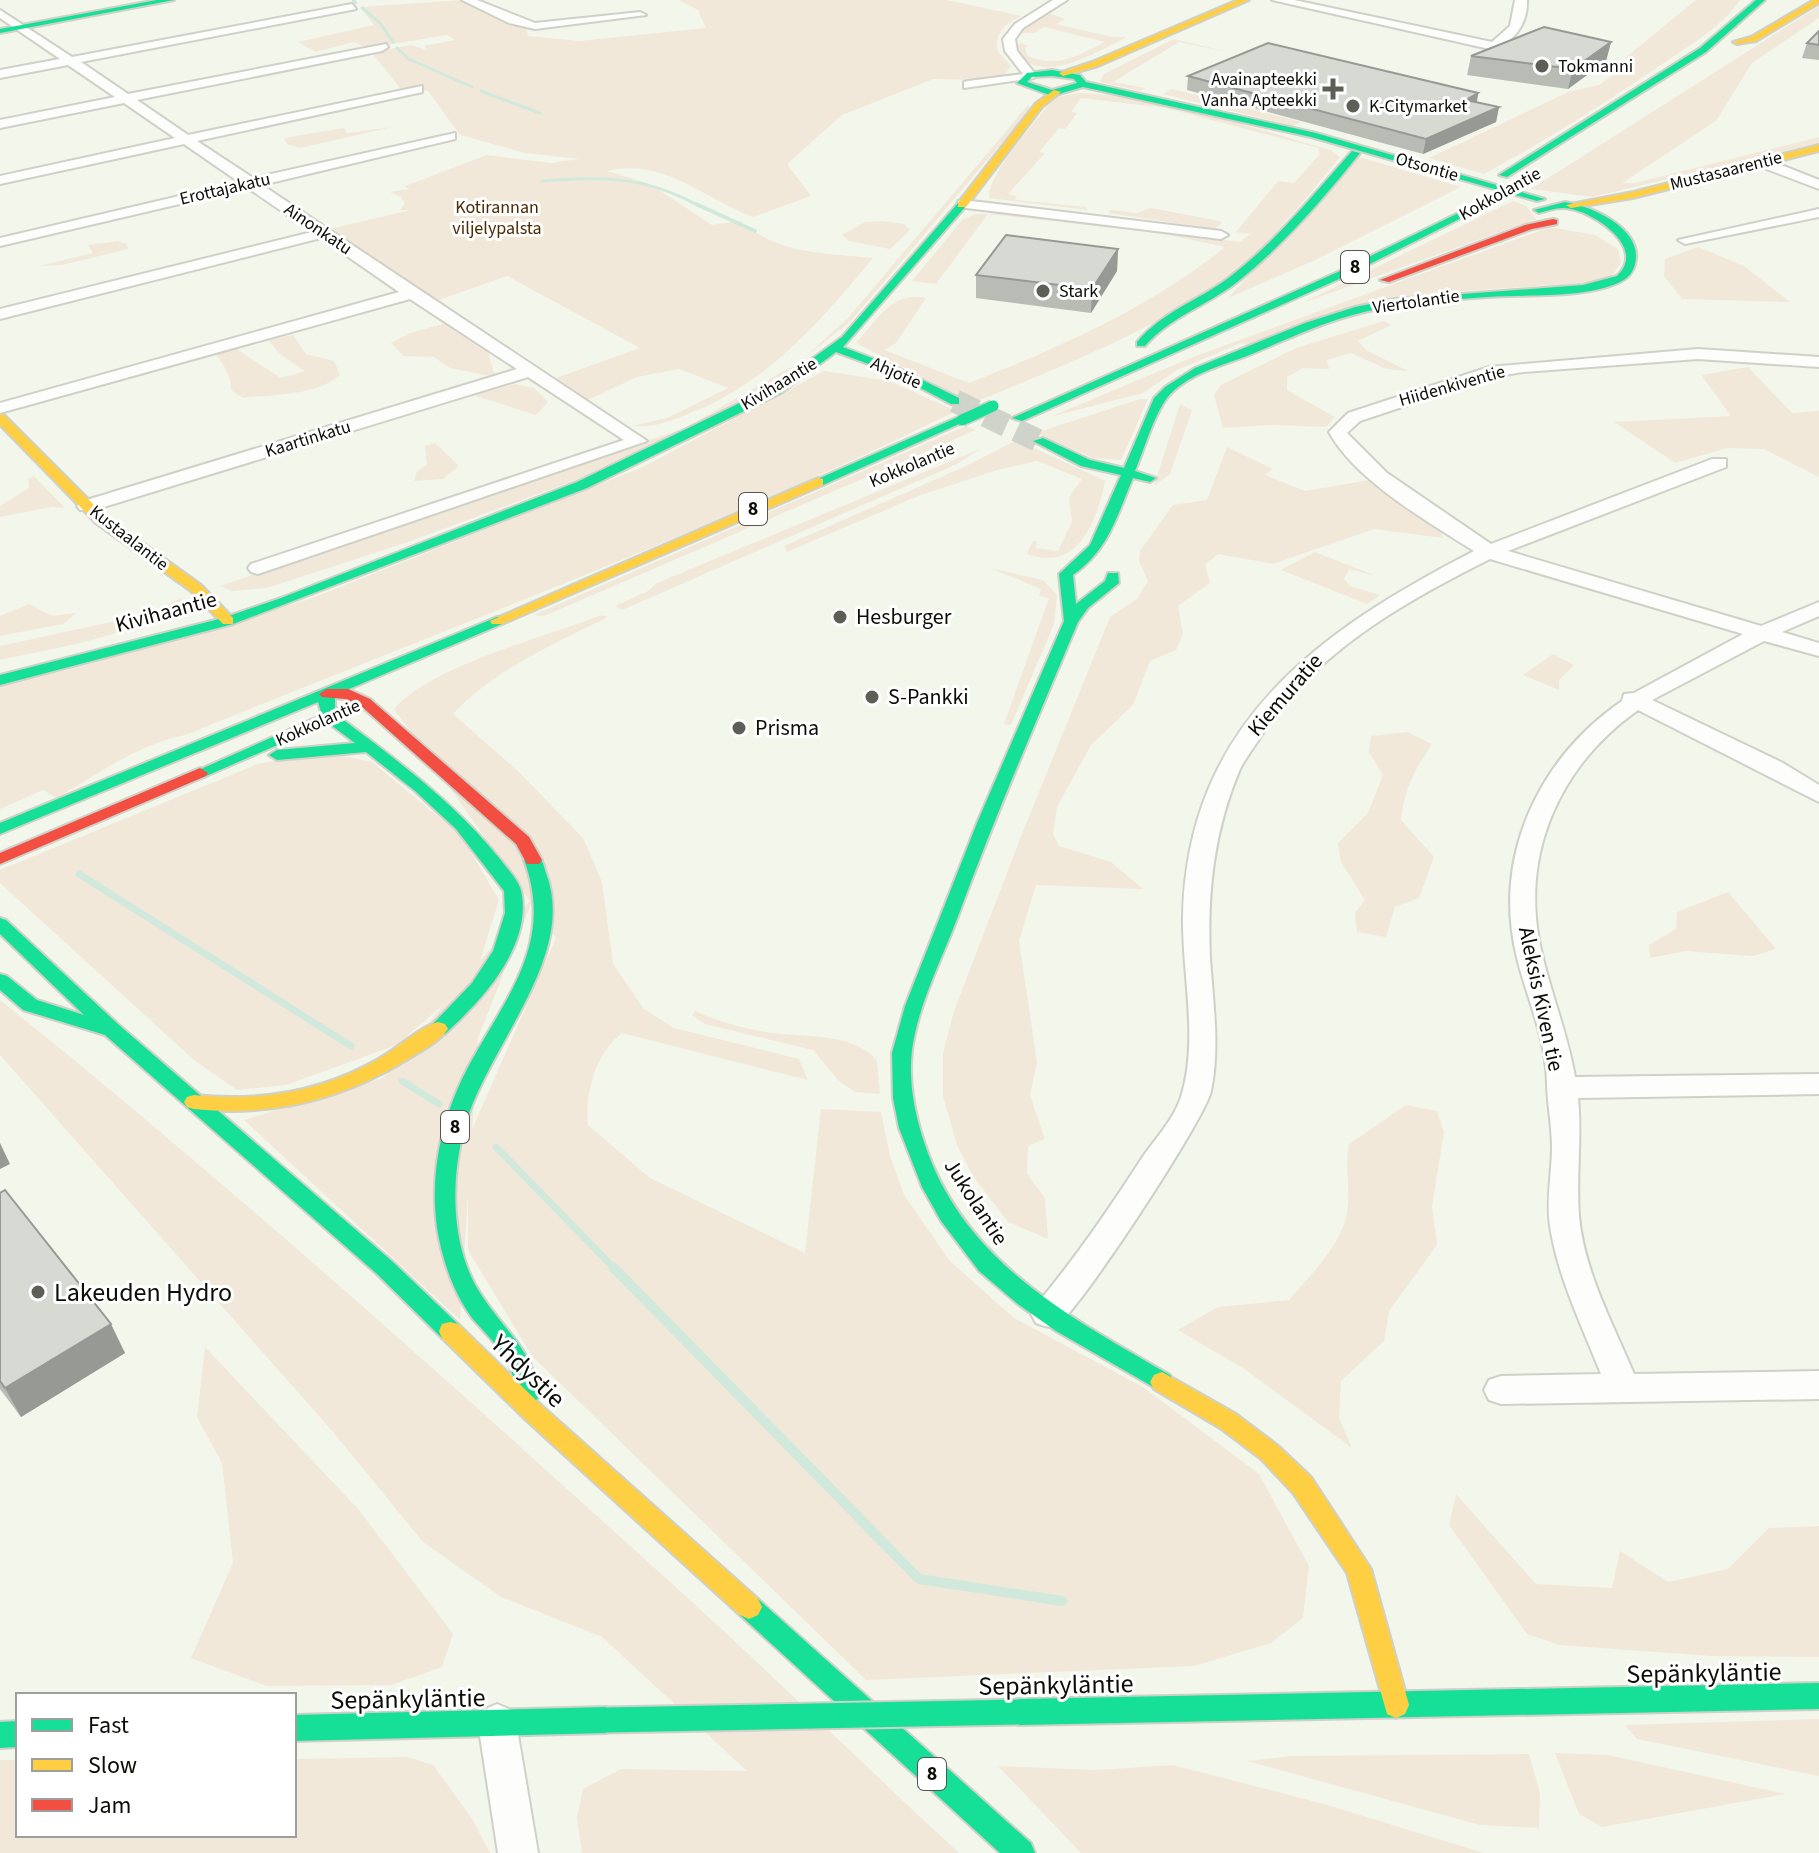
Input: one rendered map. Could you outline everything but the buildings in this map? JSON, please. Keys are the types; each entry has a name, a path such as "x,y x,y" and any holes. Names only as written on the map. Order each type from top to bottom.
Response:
{"main road":[{"path":"0,31 170,0"},
{"name":"Kivihaantie","path":"0,680 223,615 431,545 629,464 777,390 835,348 870,313 963,204 1028,82 1068,82 1095,64 1245,0"},
{"path":"1749,0 1737,32 1753,39 1819,0"},
{"name":"Kokkolantie","path":"998,427 1219,331 1490,201 1633,117 1737,32 1761,0"},
{"name":"Kokkolantie","path":"1072,373 1307,272 1462,198 1612,109 1785,0"},
{"path":"1028,82 1068,82"},
{"name":"Otsontie","path":"1068,82 1290,131 1297,137 1592,210 1599,217"},
{"name":"Mustasaarentie","path":"1554,219 1568,204 1633,195 1819,148"},
{"path":"1141,344 1150,331 1228,283 1272,246 1360,151"},
{"name":"Otsontie","path":"1360,151 1501,195 1554,219"},
{"name":"Mustasaarentie","path":"1554,219 1593,223 1633,195"},
{"path":"1599,217 1621,235 1629,249"},
{"path":"1219,331 1245,329 1554,219 1600,233 1629,249"},
{"name":"Viertolantie","path":"1129,475 1160,398 1168,386 1189,376 1309,326 1374,306 1454,296 1602,285 1620,279 1627,272 1632,254 1629,249"},
{"name":"Ahjotie","path":"835,348 894,370 955,401"},
{"path":"1140,500 1159,452 1165,426 1189,376"},
{"name":"Kokkolantie","path":"0,829 327,694 1000,404"},
{"name":"Kustaalantie","path":"0,418 113,530 196,588 223,615"},
{"path":"1039,441 1086,463 1150,478"},
{"path":"1117,549 1111,562 1109,582 1083,590 1070,576 1097,546 1129,475"},
{"name":"Jukolantie","path":"1070,576 1071,621"},
{"name":"Jukolantie","path":"1109,582 1083,605 1071,621 965,872 909,1024 901,1066 910,1122 932,1187 972,1247 1007,1284 1047,1314 1228,1421 1269,1452 1302,1485 1358,1569 1396,1705"},
{"name":"Kivihaantie","path":"0,665 223,615"},
{"path":"194,1102 233,1108 255,1106 322,1090 353,1078 432,1036 460,1012 492,970 507,938 513,893 482,843 453,813 331,718 325,705 327,694 372,699"},
{"name":"Kokkolantie","path":"5,857 372,699"},
{"name":"8","path":"372,699 523,841 541,875 544,933 531,969 476,1071 460,1111 449,1151 445,1182 447,1236 465,1284 470,1296 520,1363 534,1413"},
{"path":"211,770 282,754 369,747"},
{"name":"Yhdystie","path":"0,924 112,1030 385,1268 534,1413 1021,1853"},
{"name":"8","path":"0,980 30,1005 112,1030"},
{"name":"Sepänkyläntie","path":"296,1728 1819,1696"}],"street":[{"path":"468,0 513,21 535,26 640,15"},
{"path":"968,85 1028,82 1011,51 1011,36 1019,26 1061,0"},
{"path":"1278,0 1494,46 1510,35 1520,21 1521,0"},
{"path":"0,74 352,7"},
{"name":"Ainonkatu","path":"0,13 412,293 638,441 258,568"},
{"path":"0,124 382,47"},
{"path":"0,180 418,89"},
{"name":"Erottajakatu","path":"0,242 450,136"},
{"path":"1761,162 1819,185"},
{"path":"963,204 1221,235"},
{"path":"1685,240 1815,218"},
{"path":"0,314 324,233"},
{"path":"0,408 412,293"},
{"name":"Hiidenkiventie","path":"1489,552 1455,532 1345,446 1339,439 1340,426 1354,417 1489,372 1523,367 1698,354 1819,362"},
{"name":"Kaartinkatu","path":"87,506 529,371"},
{"name":"Kiemuratie","path":"1047,1314 1090,1261 1195,1096 1202,1049 1196,925 1202,847 1219,789 1255,723 1298,673 1348,628 1409,590 1489,552 1719,463"},
{"path":"1489,552 1819,650"},
{"name":"Aleksis Kiven tie","path":"1624,1389 1577,1269 1564,1222 1567,1143 1555,1047 1524,927 1524,869 1528,846 1542,804 1569,757 1632,699 1819,608"},
{"path":"1632,699 1775,768 1819,795"},
{"path":"1560,1088 1819,1084"},
{"path":"1501,1390 1819,1385"},
{"path":"497,1723 518,1853"}],"green space":[{"name":"Kotirannan viljelypalsta","path":"462,0 526,28 528,36 579,41 706,28 698,10 679,0 947,0 1021,16 999,34 998,52 1011,66 1005,74 977,80 933,79 842,115 787,164 811,196 753,217 665,174 627,168 607,171 650,184 712,225 740,221 755,232 786,246 819,253 873,258 812,328 742,387 673,420 632,426 667,418 728,388 679,369 637,377 588,400 556,378 640,348 507,276 433,302 325,230 411,210 400,210 405,204 401,197 390,192 409,189 405,186 487,155 551,163 579,159 525,153 460,135 428,91 400,88 372,53 410,45 428,50 424,46 455,40 447,35 368,48 353,42 316,52 298,42 374,25 360,7"},
{"path":"1696,0 1740,0 1715,27 1684,49 1576,121 1484,174 1429,158 1568,92 1599,85 1633,61 1625,58"},
{"path":"1819,6 1819,18 1752,63 1716,121 1622,183 1635,183 1819,137 1819,143 1593,197 1531,189"},
{"path":"1046,12 1065,19 1056,24 1112,37 1127,37 1067,64 1036,66 1024,59 1015,45 1025,42 1022,44 1027,45 1028,56 1059,61 1105,42 1044,27 1034,33 1020,33"},
{"path":"1174,39 1232,53 1179,42 1113,82 1146,88 1140,91 1100,82 1104,74"},
{"path":"1172,89 1301,122 1293,126 1163,94"},
{"path":"1078,93 1173,106 1330,150 1340,157 1262,246 1207,292 1108,346 972,403 856,343 895,303 904,298 926,298 896,343 884,350 969,383 1002,370 1135,308 1225,247 1159,233 988,214 936,284 912,281 963,219 976,214 1007,213 1240,242 1250,234 1236,232 1278,181 1294,183 1320,154 1318,148 1166,108 1081,98 1071,112 1077,113 1065,129 1059,128 1039,152 1045,153 1008,194 1017,196 1015,200 1086,207 1087,210 989,198 991,186 1005,160 1053,98"},
{"path":"1029,104 1028,112 850,322 805,357 848,318"},
{"path":"392,127 300,148 287,144 284,138 344,128 347,133"},
{"path":"1359,157 1461,187 1315,260 1228,298"},
{"path":"1513,201 1526,206 1536,219 1300,304"},
{"path":"1151,208 1222,223 1214,229 1108,213 1111,210 1137,213"},
{"path":"865,222 904,224 910,230 890,249 849,241 842,235"},
{"path":"1550,227 1595,235 1618,249 1621,263 1611,277 1596,282 1450,292 1247,345 1241,343 1177,370 1143,393 1050,417 1193,357"},
{"path":"118,241 127,244 128,249 62,265 39,266 93,253 88,245"},
{"path":"1698,247 1744,266 1790,302 1682,299 1664,276 1665,259"},
{"path":"1384,321 1391,325 1358,341 1366,350 1408,371 1386,369 1351,353 1327,360 1329,369 1303,368 1287,377 1287,390 1335,417 1326,427 1273,425 1223,428 1214,395 1221,385 1296,348"},
{"path":"446,323 487,348 495,377 450,368 434,357 404,356 391,343 410,333"},
{"path":"293,335 306,354 334,361 340,375 319,387 294,393 243,398 231,390 226,369 213,351 235,348 281,378 305,371 281,355 268,340"},
{"path":"799,366 749,398 576,480 405,543 267,588 232,591 220,586 685,428 787,369"},
{"path":"1748,367 1792,413 1819,411 1819,477 1764,449 1728,448 1675,463 1614,422 1731,416 1701,375"},
{"path":"824,371 889,381 956,411 671,540 186,735 151,745 56,798 43,790 0,809 0,685 76,668 310,599 643,467"},
{"path":"515,384 534,388 548,402 536,415 476,396 477,393"},
{"path":"1148,399 1121,460 1093,458 1036,433"},
{"path":"1180,404 1192,410 1170,474 1154,486"},
{"path":"966,426 976,430 544,616 534,615"},
{"path":"1017,440 1105,481 1090,527 1072,550 1060,556 1045,558 1027,554 1033,541 1037,541 1036,548 1058,551 1072,522 1069,497 1082,479 1037,461 1001,469 921,495 787,552 784,546 964,467"},
{"path":"435,443 459,466 443,479 414,481 417,471 427,465 425,446"},
{"path":"1227,447 1273,469 1265,475 1305,491 1370,480 1438,526 1443,538 1374,529 1273,564 1218,554 1205,565 1210,583 1178,606 1183,634 1176,650 1150,661 1133,705 1091,745 1057,807 1053,834 1059,846 1111,862 1143,889 1036,885 1019,941 1037,1062 1030,1095 1045,1139 1028,1146 1027,1174 1045,1198 1048,1239 1008,1222 973,1176 957,1145 943,1096 943,1053 954,1011 1110,617 1137,599 1148,581 1139,561 1140,551 1173,505 1207,500"},
{"path":"980,449 957,464 622,610 615,606 648,591 657,583"},
{"path":"34,476 65,508 52,507 0,517 0,506 29,488 28,479"},
{"path":"1315,552 1376,576 1349,569 1344,579 1350,586 1380,595 1367,604 1281,570"},
{"path":"990,568 1043,580 1057,595 1054,624 1011,725 1004,724 1049,598 1039,596 1041,589"},
{"path":"181,598 181,604 116,633 0,660 0,646 148,614"},
{"path":"29,604 53,616 76,613 63,624 0,636 0,616"},
{"path":"602,615 608,617 506,671 453,714 519,772 583,838 602,882 613,964 644,1009 674,1028 799,1059 808,1080 622,1033 605,1052 594,1075 588,1100 588,1125 650,1178 805,1253 821,1109 881,1112 890,1156 904,1195 950,1261 1014,1318 1143,1387 1259,1474 1309,1566 1303,1618 1271,1643 1194,1666 866,1680 532,1356 468,1250 468,1139 556,938 394,709 412,693 462,666"},
{"path":"1553,654 1574,665 1559,680 1559,690 1523,675"},
{"path":"1407,732 1432,744 1411,780 1401,820 1434,857 1419,898 1395,907 1386,937 1357,932 1355,913 1365,900 1341,862 1338,843 1368,813 1383,775 1369,752 1371,736"},
{"path":"338,755 372,762 461,835 499,900 475,977 397,1045 286,1085 237,1090 194,1060 0,883 0,870 258,764 295,757"},
{"path":"1728,892 1776,949 1753,956 1685,951 1650,958 1649,945 1676,929 1677,912"},
{"path":"534,896 478,1038 460,1320 244,1120 383,1078"},
{"path":"0,1000 264,1220 436,1371 725,1632 959,1853 582,1853 577,1818 583,1789 621,1769 747,1771 602,1637 501,1597 423,1542 334,1433 0,1055"},
{"path":"695,1011 747,1028 841,1040 855,1045 877,1061 880,1094 855,1092 839,1081 813,1050 705,1024 692,1015"},
{"path":"1406,1105 1437,1111 1444,1132 1432,1206 1437,1245 1389,1311 1384,1341 1341,1381 1339,1418 1352,1448 1246,1370 1178,1330 1218,1307 1289,1300 1322,1262 1342,1230 1348,1209 1349,1144"},
{"path":"205,1347 359,1510 453,1634 442,1667 391,1685 267,1686 191,1658 233,1563 222,1463 197,1417"},
{"path":"1456,1494 1536,1584 1612,1588 1620,1551 1668,1582 1728,1569 1769,1528 1819,1526 1819,1657 1711,1656 1559,1645 1527,1634 1449,1525"},
{"path":"1819,1719 1819,1776 1637,1739 1625,1725"},
{"path":"1555,1753 1608,1755 1786,1794 1602,1827 1579,1814"},
{"path":"1529,1754 1540,1793 1539,1828 1480,1825 1247,1761 1291,1756"},
{"path":"407,1757 433,1765 471,1817 490,1853 0,1853 0,1760 16,1760 16,1837 296,1837 296,1759"},
{"path":"1173,1765 1324,1804 1484,1853 1081,1853 998,1766 1096,1770"}],"waterway":[{"path":"353,0 356,3"},
{"path":"362,8 380,23 393,42"},
{"path":"397,48 409,59 472,87"},
{"path":"481,91 540,113"},
{"path":"542,181 623,180 660,188 699,206"},
{"path":"696,204 755,231"},
{"path":"79,874 351,1046"},
{"path":"402,1081 439,1104"},
{"path":"496,1147 615,1269"},
{"path":"613,1267 919,1579 1062,1601"}],"tunnel":[{"path":"955,401 1039,441"}],"traffic: fast":[{"path":"0,31 170,0"},
{"path":"1504,175 1703,50 1761,0"},
{"path":"1052,73 1077,77 1083,84 1052,93 1021,83 1030,75 1052,73"},
{"path":"1083,84 1313,135 1540,199"},
{"path":"1141,344 1160,325 1220,289 1265,252 1355,153"},
{"path":"1018,418 1344,273 1490,201"},
{"path":"0,680 228,621 286,601 582,485 777,390 846,339 962,205"},
{"path":"1071,621 1066,574 1088,558 1097,546 1160,398 1169,390 1210,366 1342,314 1434,298 1598,286 1621,278 1627,272 1631,260 1630,249 1624,238 1604,220 1569,205 1539,210"},
{"path":"835,348 894,370 955,401"},
{"path":"962,420 993,406"},
{"path":"818,482 962,420"},
{"path":"1039,441 1086,463 1150,478"},
{"path":"1113,576 1112,583 1083,605 1071,621 986,823 914,1006 905,1037 901,1068 903,1098 919,1158 948,1215 967,1241 987,1265 1027,1299 1084,1337 1162,1382"},
{"path":"0,829 497,621"},
{"path":"327,694 325,705 331,718 399,769 462,825 512,891 514,913 502,951 479,987 438,1029"},
{"path":"200,773 365,702"},
{"path":"277,755 369,747"},
{"path":"528,1394 516,1355 475,1305 463,1283 448,1227 445,1184 451,1140 465,1095 519,994 540,941 545,914 543,887 533,860"},
{"path":"0,924 112,1030"},
{"path":"0,980 30,1005 112,1030 385,1268 450,1331"},
{"path":"749,1607 1021,1853"},
{"path":"1019,1712 1819,1696"},
{"path":"606,1720 1019,1712"},
{"path":"296,1728 606,1720"},
{"path":"0,1735 16,1734"}],"traffic: slow":[{"path":"1063,73 1095,64 1245,0"},
{"path":"1737,42 1753,39 1819,0"},
{"path":"962,205 1039,105 1057,92"},
{"path":"1571,205 1633,195 1819,148"},
{"path":"1490,201 1532,177"},
{"path":"0,418 101,520 196,588 228,621"},
{"path":"497,621 818,482"},
{"path":"194,1102 259,1105 323,1091 384,1065 438,1029"},
{"path":"450,1331 534,1413 749,1607"},
{"path":"1162,1382 1228,1421 1269,1452 1302,1485 1358,1569 1396,1705"}],"traffic: jam":[{"path":"1385,280 1529,227 1553,222"},
{"path":"327,694 348,694 365,702 523,841 533,860"},
{"path":"0,859 200,773"}],"place":[{"name":"Tokmanni","path":"1542,66"},
{"name":"Avainapteekki Vanha Apteekki","path":"1333,89"},
{"name":"K-Citymarket","path":"1353,106"},
{"name":"Stark","path":"1043,291"},
{"name":"Hesburger","path":"840,617"},
{"name":"S-Pankki","path":"872,697"},
{"name":"Prisma","path":"739,728"},
{"name":"Lakeuden Hydro","path":"38,1292"}]}
